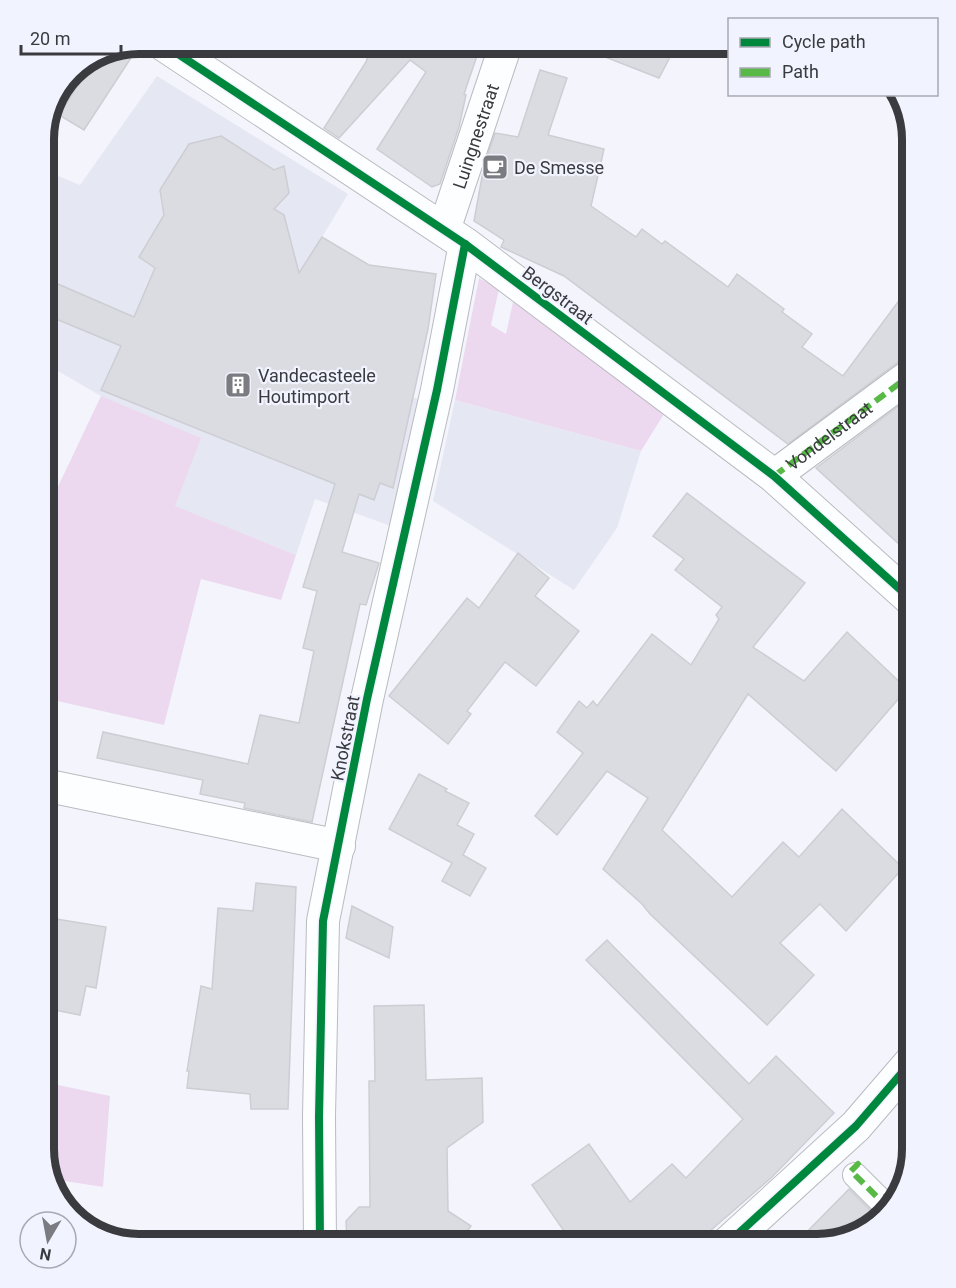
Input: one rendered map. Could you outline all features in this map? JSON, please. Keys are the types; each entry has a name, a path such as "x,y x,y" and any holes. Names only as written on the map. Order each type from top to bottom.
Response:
{"street":[{"name":"Bergstraat","path":"178,54 455,237 774,476 902,591"},
{"name":"Luingnestraat","path":"455,237 503,54"},
{"name":"Knokstraat","path":"320,1234 319,1117 323,921 367,699 437,390 455,237"},
{"name":"Vondelstraat","path":"774,476 902,381"},
{"path":"54,787 339,846"},
{"path":"738,1234 856,1126 902,1073"},
{"path":"855,1172 886,1198"}],"shaded area":[{"path":"157,76 348,194 274,317 338,374 418,399 391,526 315,499 296,555 174,506 101,396 54,369 54,174 80,185"},
{"path":"479,278 499,289 491,325 506,334 513,302 664,414 641,451 455,400"},
{"path":"101,396 201,438 175,506 296,555 281,600 201,579 164,725 54,700 54,495"},
{"path":"455,400 641,451 617,528 574,590 433,501"},
{"path":"54,1084 110,1096 103,1187 60,1180 54,1149"}],"building":[{"path":"369,54 478,54 464,94 466,95 459,127 440,184 432,187 377,149 426,72 410,60 339,138 324,128 366,62"},
{"path":"598,54 666,54 670,57 659,78"},
{"path":"133,55 84,130 59,115 82,78 96,65 106,60"},
{"path":"540,70 567,78 548,135 604,149 591,206 636,237 642,229 662,244 665,241 728,287 737,274 784,309 782,312 812,334 802,347 843,376 902,296 902,360 788,444 564,276 501,247 504,240 474,221 484,166 495,133 518,137"},
{"path":"221,136 274,170 284,166 289,193 274,209 284,215 299,273 322,237 369,265 436,274 428,329 393,488 380,483 374,500 359,494 342,552 379,563 366,605 360,604 312,822 244,808 245,803 200,794 203,780 97,758 103,732 248,764 260,715 299,723 314,651 303,648 317,591 303,587 335,484 101,390 121,346 54,318 54,282 134,317 155,268 139,257 164,215 160,190 189,144"},
{"path":"902,404 902,547 816,468"},
{"path":"687,493 805,583 753,647 804,681 847,632 902,684 902,695 836,771 748,694 662,830 732,897 783,842 799,857 842,809 902,867 846,931 820,904 780,943 814,975 767,1025 603,869 648,798 607,771 557,835 535,816 583,753 557,732 579,701 587,708 593,701 597,706 652,634 691,665 719,619 716,615 722,607 675,570 684,559 653,536"},
{"path":"518,553 549,578 535,596 579,631 536,686 505,662 467,711 471,714 448,744 389,696 467,598 479,608"},
{"path":"419,774 469,803 457,825 474,834 463,855 486,868 470,896 442,881 452,863 389,829"},
{"path":"256,883 296,887 288,1109 251,1109 250,1094 187,1088 189,1071 187,1071 201,986 212,989 218,908 253,911"},
{"path":"352,906 393,927 389,958 346,938"},
{"path":"54,919 106,927 96,988 86,986 80,1015 54,1010"},
{"path":"607,940 749,1084 776,1056 834,1113 772,1177 706,1234 566,1234 532,1185 589,1144 630,1202 672,1164 686,1178 743,1119 586,960"},
{"path":"424,1005 426,1080 482,1078 483,1122 447,1148 448,1211 471,1226 465,1234 347,1234 346,1221 359,1207 370,1207 369,1081 375,1081 374,1006"},
{"path":"849,1189 873,1213 850,1228 828,1233 805,1234"}],"marked path":[{"path":"774,476 902,381"},
{"path":"851,1171 858,1164 861,1169"},
{"path":"855,1175 883,1203"},
{"path":"885,1193 888,1196"}],"cycle path":[{"path":"178,54 465,244 774,476 902,591"},
{"path":"320,1234 319,1117 323,921 367,699 437,390 465,244"},
{"path":"738,1234 856,1126 902,1073"}],"place":[{"name":"De Smesse","path":"495,167"},
{"name":"Vandecasteele Houtimport","path":"238,385"}]}
